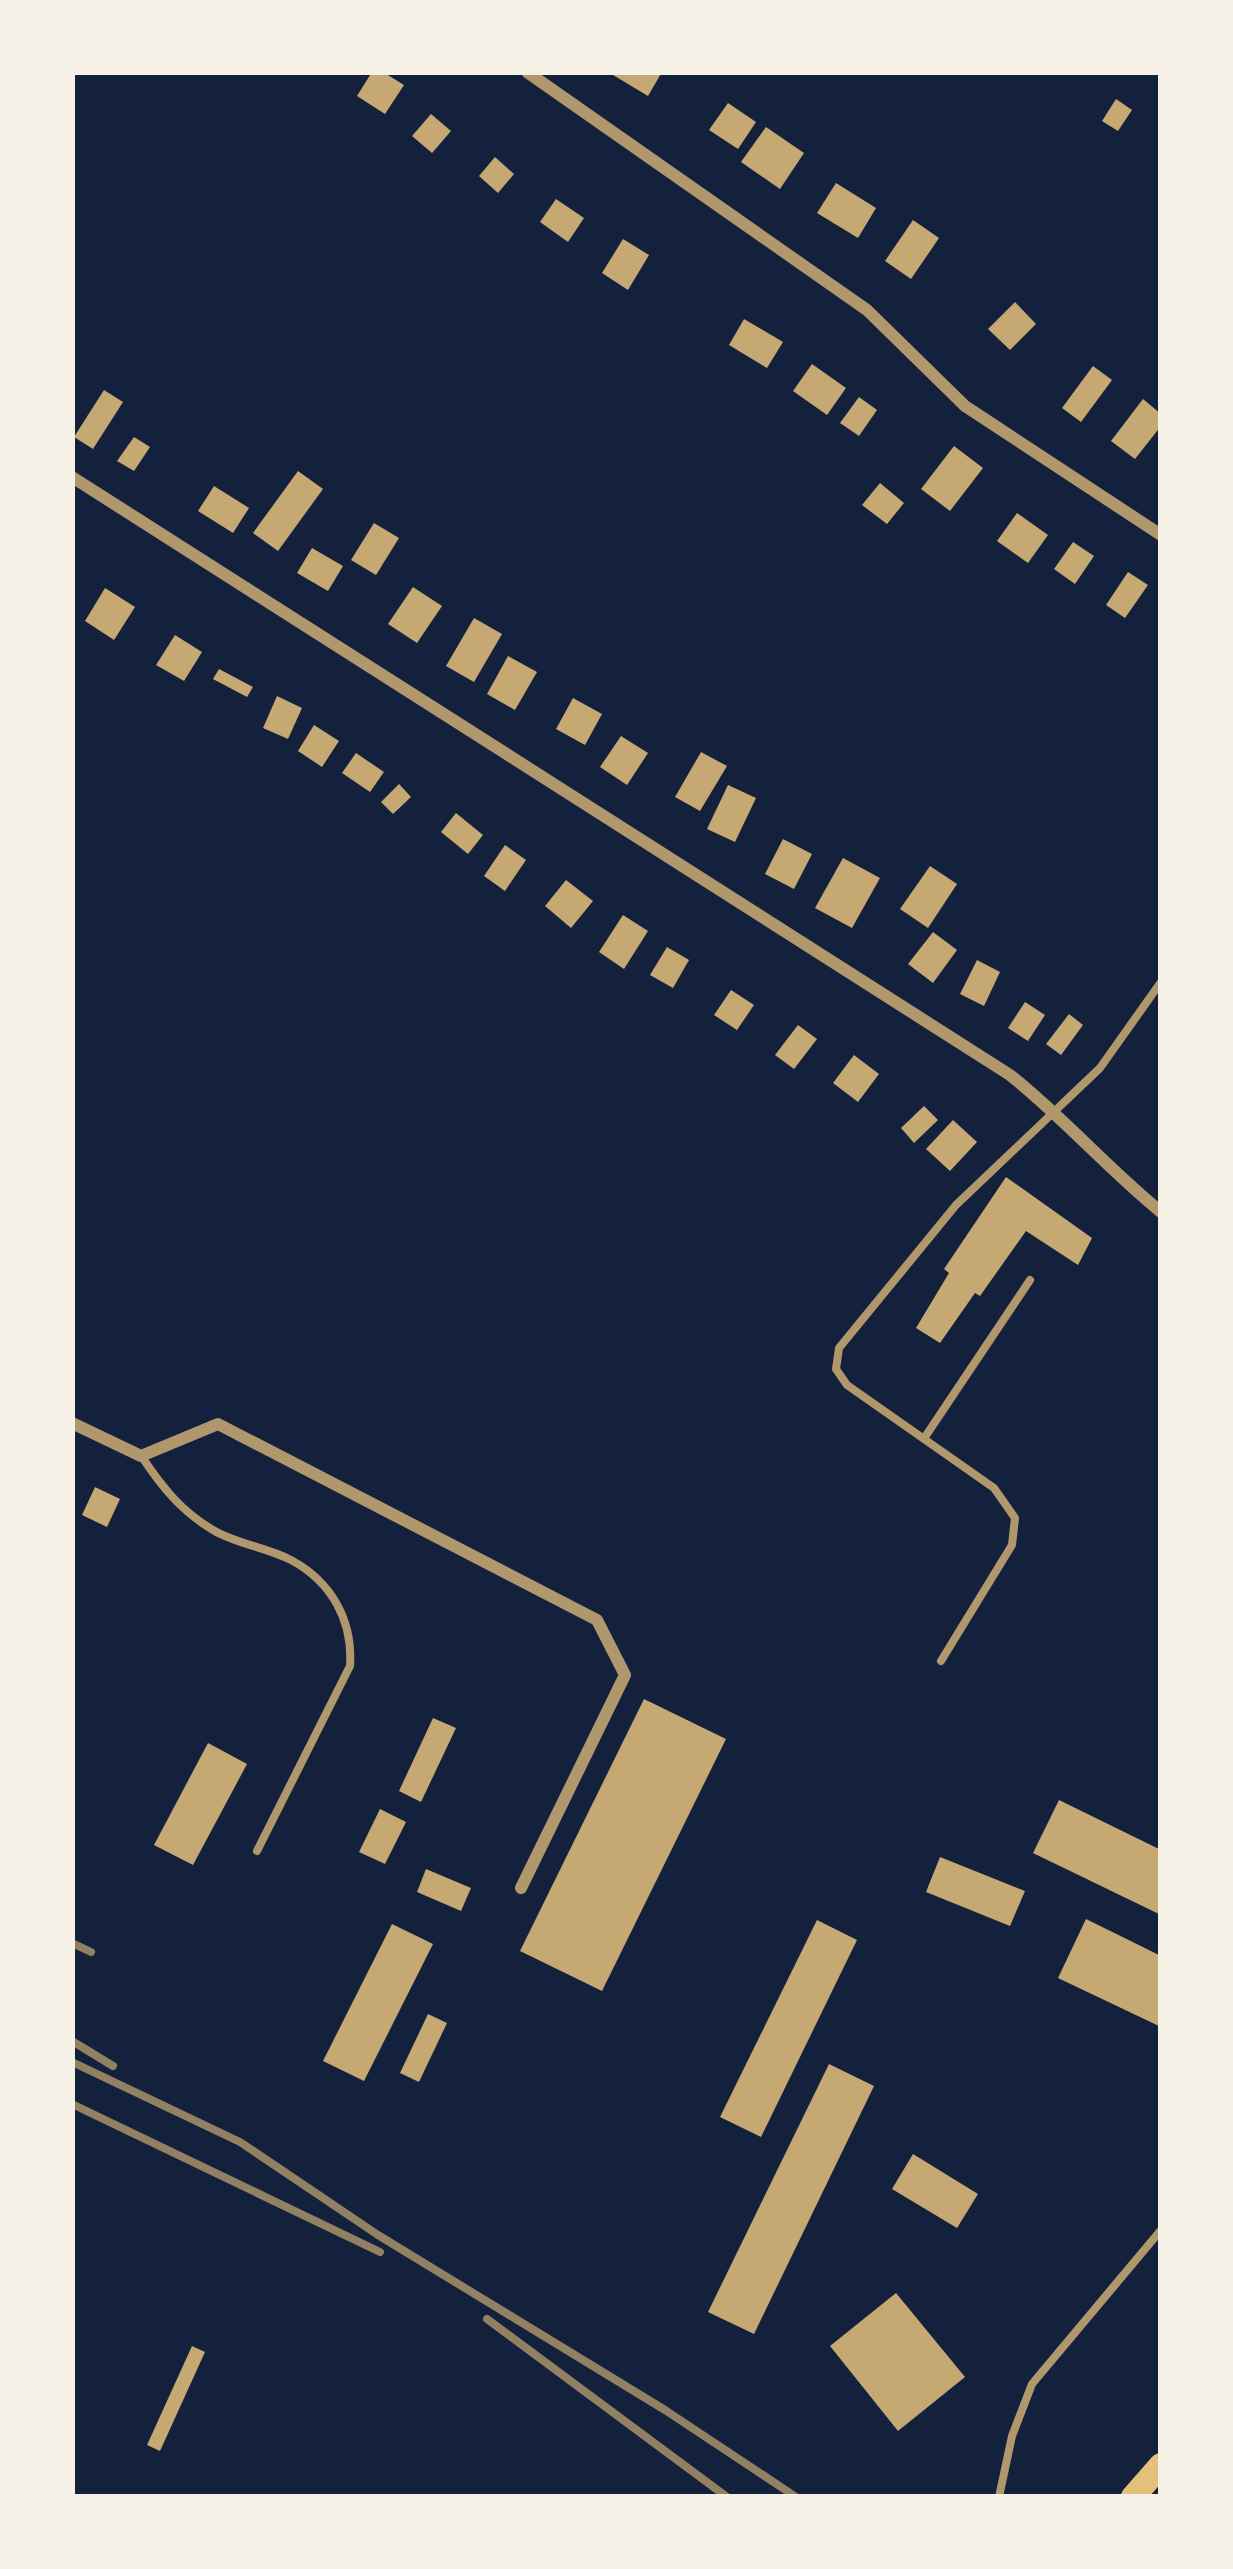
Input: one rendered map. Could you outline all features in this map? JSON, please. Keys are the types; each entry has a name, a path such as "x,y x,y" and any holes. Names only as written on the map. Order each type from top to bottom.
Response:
{"highway":[{"path":"1133,2497 1161,2465"}],"street":[{"path":"527,72 867,310 964,406 1161,535"},
{"path":"72,477 990,1062 1056,1111 1127,1184 1161,1211"},
{"path":"72,1423 141,1456 218,1424 596,1620 625,1676 520,1888"}],"lane":[{"path":"941,1661 1012,1545 1015,1518 994,1488 847,1385 836,1369 839,1348 956,1205 1100,1068 1161,982"},
{"path":"925,1437 1030,1280"},
{"path":"141,1456 169,1497 215,1532 293,1561 337,1598 352,1643 350,1666 257,1851"},
{"path":"999,2497 1012,2436 1032,2384 1161,2230"}],"building":[{"path":"372,72 383,72 404,85 385,114 357,96"},
{"path":"662,72 648,96 613,75"},
{"path":"1116,99 1132,110 1118,131 1102,121"},
{"path":"728,103 756,122 738,149 709,130"},
{"path":"431,114 451,131 432,153 412,136"},
{"path":"766,127 804,153 780,189 741,162"},
{"path":"495,157 514,174 498,193 479,176"},
{"path":"836,183 876,208 858,238 817,213"},
{"path":"556,199 584,218 568,242 540,222"},
{"path":"913,220 939,238 911,279 885,261"},
{"path":"623,239 649,255 628,290 602,273"},
{"path":"1015,302 1036,324 1010,350 988,329"},
{"path":"744,319 783,342 767,368 729,345"},
{"path":"812,364 846,388 827,415 793,391"},
{"path":"1093,366 1112,380 1081,422 1062,408"},
{"path":"104,390 123,402 93,449 74,437"},
{"path":"859,397 877,410 859,436 840,423"},
{"path":"1143,399 1161,414 1161,426 1135,459 1111,441"},
{"path":"134,437 150,447 134,471 117,461"},
{"path":"954,446 983,468 950,511 921,489"},
{"path":"298,471 323,489 278,551 253,533"},
{"path":"880,483 904,503 887,524 862,505"},
{"path":"214,486 249,508 233,533 198,511"},
{"path":"1017,513 1048,535 1028,563 997,541"},
{"path":"374,523 399,538 376,575 351,560"},
{"path":"1073,542 1094,556 1075,584 1054,569"},
{"path":"312,548 343,566 328,591 297,573"},
{"path":"1128,572 1148,585 1125,618 1106,605"},
{"path":"413,587 442,606 417,643 388,624"},
{"path":"105,588 135,607 114,640 85,621"},
{"path":"474,618 502,634 474,682 446,666"},
{"path":"175,635 202,652 184,681 156,665"},
{"path":"508,656 537,672 515,710 487,694"},
{"path":"219,669 253,687 247,697 213,679"},
{"path":"277,696 302,708 288,739 263,728"},
{"path":"573,698 602,714 585,745 556,729"},
{"path":"314,725 339,741 322,767 298,751"},
{"path":"621,736 648,753 627,785 600,767"},
{"path":"701,752 727,766 700,811 675,797"},
{"path":"356,753 384,772 370,792 342,773"},
{"path":"399,784 411,797 393,814 381,802"},
{"path":"728,785 756,798 735,842 707,829"},
{"path":"456,813 483,835 468,854 441,832"},
{"path":"783,839 812,854 794,889 765,874"},
{"path":"505,845 526,860 505,891 484,876"},
{"path":"843,858 880,878 852,928 815,908"},
{"path":"930,866 957,884 928,928 900,909"},
{"path":"566,880 593,901 571,928 545,906"},
{"path":"623,915 648,931 624,969 599,952"},
{"path":"933,932 957,950 933,983 908,964"},
{"path":"667,947 689,960 673,988 650,975"},
{"path":"977,960 1000,972 984,1006 960,994"},
{"path":"731,990 754,1005 737,1030 714,1015"},
{"path":"1025,1002 1045,1015 1028,1041 1008,1028"},
{"path":"1069,1014 1083,1025 1061,1055 1046,1044"},
{"path":"798,1025 817,1039 794,1069 775,1055"},
{"path":"854,1055 879,1074 858,1102 833,1083"},
{"path":"924,1106 938,1120 914,1143 901,1128"},
{"path":"953,1120 977,1142 950,1171 926,1149"},
{"path":"1006,1177 1092,1238 1078,1265 1026,1231 940,1343 916,1328 949,1273 944,1269"},
{"path":"95,1487 120,1499 107,1527 82,1515"},
{"path":"644,1699 726,1739 602,1991 520,1951"},
{"path":"433,1718 456,1728 421,1802 399,1791"},
{"path":"208,1743 247,1764 193,1865 154,1845"},
{"path":"1059,1800 1161,1850 1161,1915 1033,1853"},
{"path":"380,1809 406,1822 385,1864 359,1852"},
{"path":"940,1857 1025,1891 1010,1926 926,1892"},
{"path":"426,1869 471,1888 461,1911 417,1892"},
{"path":"1086,1919 1161,1956 1161,2027 1058,1978"},
{"path":"817,1920 857,1940 761,2137 720,2117"},
{"path":"392,1924 433,1944 364,2081 323,2061"},
{"path":"428,2014 447,2023 419,2082 400,2073"},
{"path":"829,2064 874,2086 754,2334 708,2312"},
{"path":"913,2154 978,2194 957,2228 892,2189"},
{"path":"896,2293 965,2377 898,2431 830,2346"},
{"path":"192,2346 205,2352 160,2451 147,2445"}],"railway":[{"path":"72,1943 91,1952"},
{"path":"72,2041 113,2066"},
{"path":"72,2062 240,2142 378,2235 665,2410 796,2497"},
{"path":"72,2104 380,2252"},
{"path":"487,2319 727,2497"}]}
